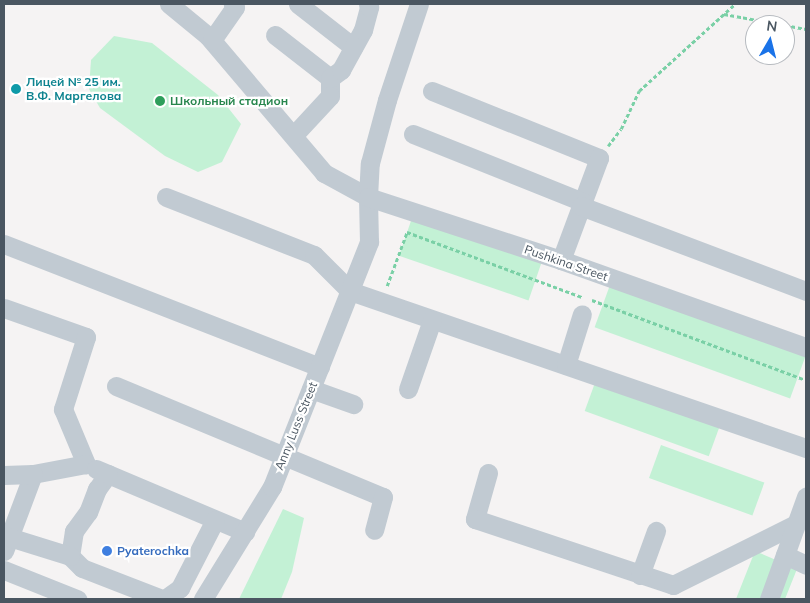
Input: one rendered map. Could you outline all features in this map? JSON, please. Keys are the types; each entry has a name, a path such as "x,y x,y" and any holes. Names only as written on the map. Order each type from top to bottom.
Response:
{"street":[{"name":"Pushkina Street","path":"169,4 212,40 324,173 368,197 561,260 806,347"},
{"path":"212,40 235,7 233,4"},
{"path":"298,4 353,47"},
{"path":"330,78 341,70 362,30 369,7 368,4"},
{"path":"368,197 370,163 387,100 419,4"},
{"path":"275,35 330,78"},
{"path":"293,136 330,96 330,78"},
{"path":"432,91 599,158 561,260"},
{"path":"413,134 582,204 806,291"},
{"path":"166,197 314,255 350,291 806,448"},
{"name":"Anny Luss Street","path":"203,599 272,487 369,242 368,197"},
{"path":"4,244 320,367"},
{"path":"4,308 86,338 63,409 86,464"},
{"path":"566,365 582,314"},
{"path":"408,389 432,320"},
{"path":"116,386 383,497 374,530"},
{"path":"311,389 353,404"},
{"path":"4,475 33,474 86,464 245,532"},
{"path":"488,473 474,519 673,585 803,511"},
{"path":"33,474 6,544 70,556 82,568 164,599 180,588 215,520"},
{"path":"70,556 74,531 88,512 97,489 108,474"},
{"path":"769,599 803,511"},
{"path":"640,575 656,531"},
{"path":"785,555 806,565"},
{"path":"4,570 77,599"}],"path":[{"path":"599,158 621,129 639,91 735,4"},
{"path":"724,14 745,18"}],"green space":[{"name":"Школьный стадион","path":"114,36 152,43 218,95 241,124 222,162 198,172 165,156 100,108 89,89 91,60"},
{"path":"412,218 542,263 529,300 399,256"},
{"path":"610,285 805,356 790,398 595,327"},
{"path":"596,380 720,425 709,456 585,411"},
{"path":"661,445 764,483 752,516 649,478"},
{"path":"283,509 304,518 292,572 281,599 239,599"},
{"path":"755,551 797,569 785,599 736,599"}],"place":[{"name":"Лицей № 25 им. В.Ф. Маргелова","path":"16,89"},
{"name":"Школьный стадион","path":"160,101"},
{"name":"Pyaterochka","path":"107,551"}]}
